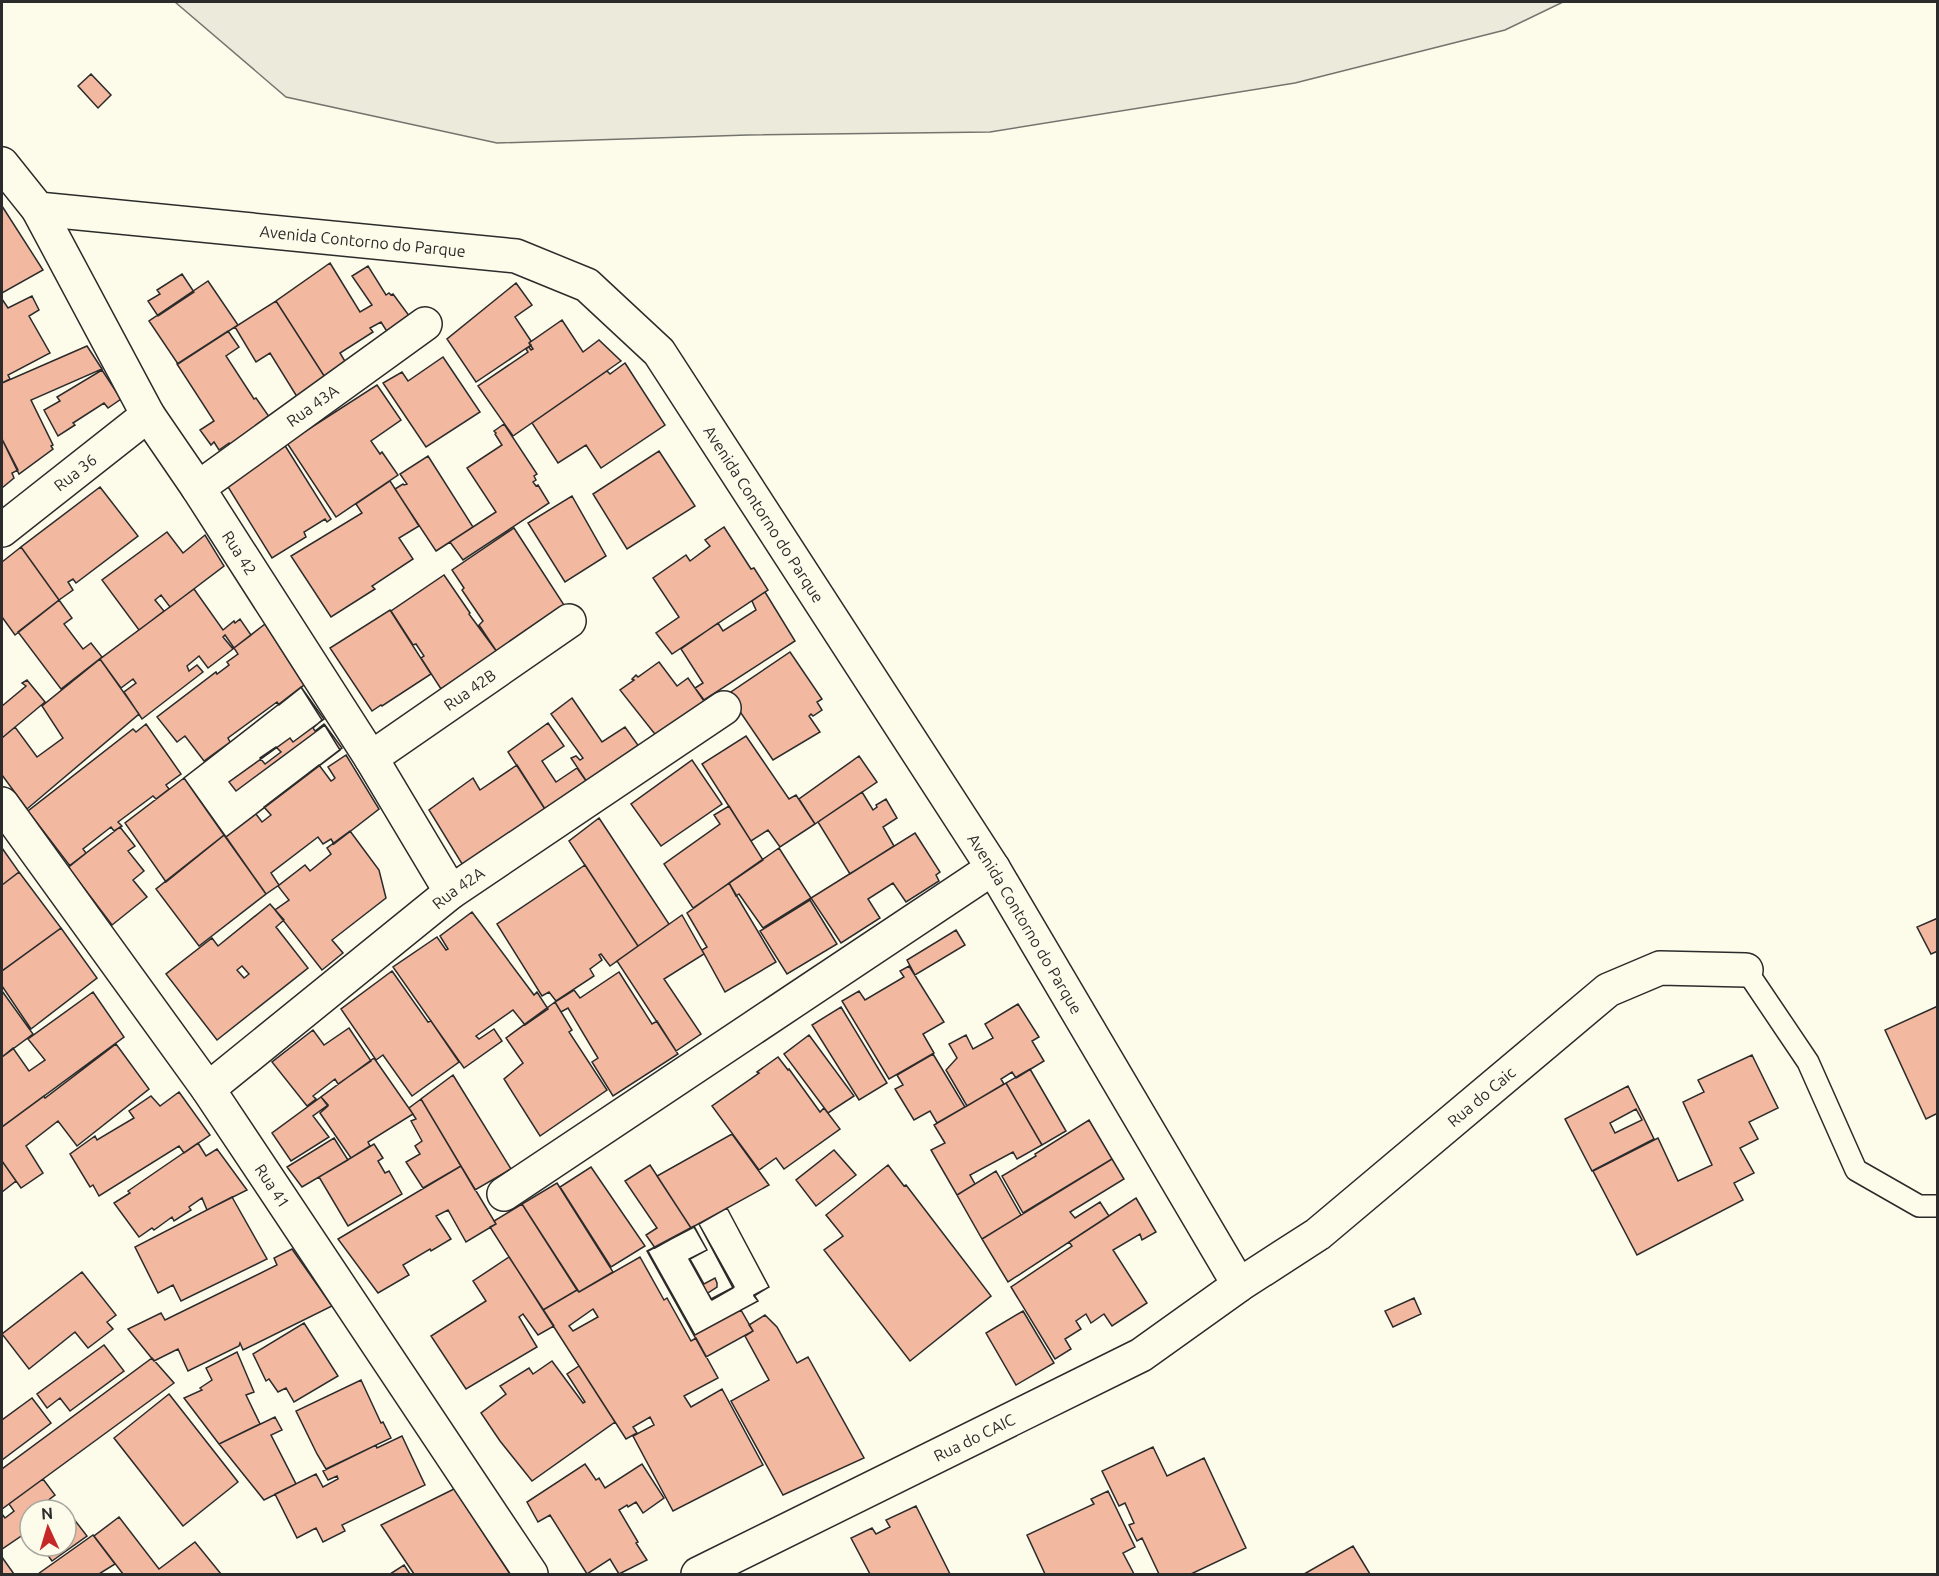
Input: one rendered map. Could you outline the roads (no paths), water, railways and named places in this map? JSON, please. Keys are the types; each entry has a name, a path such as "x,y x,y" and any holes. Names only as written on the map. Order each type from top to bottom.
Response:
{"street":[{"path":"2,164 38,209"},
{"name":"Rua 42","path":"38,209 148,415 198,488 371,758 451,892"},
{"name":"Avenida Contorno do Parque","path":"38,209 516,256 587,285 659,352 993,868 1239,1285"},
{"name":"Rua 43A","path":"198,488 425,324"},
{"name":"Rua 36","path":"2,530 148,415"},
{"name":"Rua 42B","path":"371,758 569,621"},
{"name":"Rua 42A","path":"208,1089 451,892 724,708"},
{"name":"Rua 41","path":"2,804 208,1089 531,1575"},
{"path":"504,1194 993,868"},
{"name":"Rua do Caic","path":"1239,1285 1318,1234 1608,990 1660,968 1746,970"},
{"name":"Rua do CAIC","path":"698,1575 1141,1355 1239,1285"}],"lane":[{"path":"1746,970 1808,1062 1856,1170 1918,1206 1938,1206"}]}
